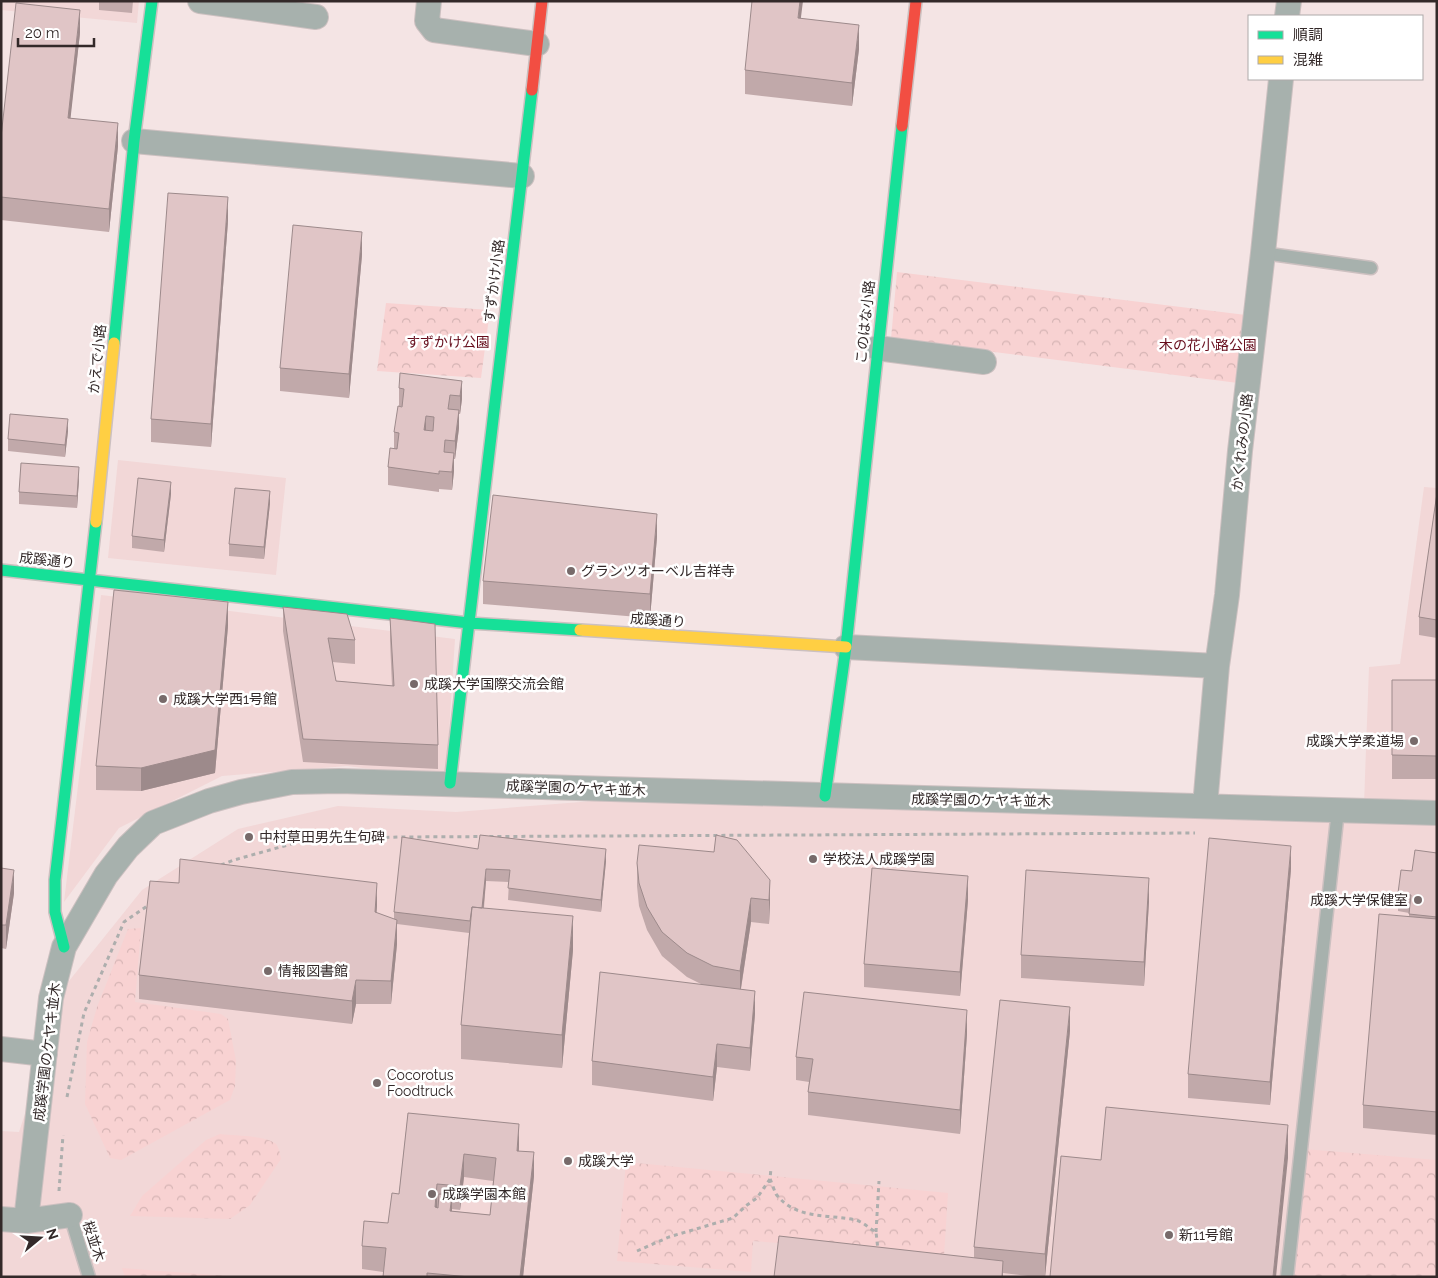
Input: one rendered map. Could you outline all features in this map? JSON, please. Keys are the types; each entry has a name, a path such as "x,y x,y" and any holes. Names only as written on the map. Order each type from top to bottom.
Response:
{"street":[{"name":"かえで小路","path":"64,947 55,912 55,880 90,579 134,141 152,1"},
{"path":"200,1 316,16"},
{"path":"429,1 427,21 434,30 537,44"},
{"name":"すずかけ小路","path":"450,784 542,1"},
{"name":"このはな小路","path":"825,796 846,647 916,1"},
{"path":"1287,15 1289,1"},
{"name":"かくれみの小路","path":"1205,806 1217,666 1227,595 1240,451 1281,80"},
{"path":"134,141 522,176"},
{"path":"877,348 984,362"},
{"name":"成蹊通り","path":"1,570 469,623 846,647"},
{"path":"846,647 1217,666"},
{"name":"成蹊学園のケヤキ並木","path":"26,1222 51,998 64,947 106,875 128,847 153,823 209,801 249,790 292,782 340,781 1437,813"},
{"path":"1,1049 45,1054"},
{"path":"1,1219 26,1222 70,1215"}],"lane":[{"path":"1263,253 1371,268"},
{"path":"1287,1277 1338,810"},
{"name":"桜並木","path":"70,1215 90,1277"}],"path":[{"path":"216,867 302,841 398,837 1196,833"},
{"path":"66,1098 84,1013 124,922 156,900"},
{"path":"63,1127 58,1195 70,1215"},
{"path":"771,1168 770,1179 776,1193 786,1203 800,1212 857,1221 876,1232"},
{"path":"636,1251 669,1236 733,1218 757,1198 770,1179"},
{"path":"879,1180 876,1232 879,1253"}],"shaded area":[{"path":"1,1 139,1 137,23 1,10"},
{"path":"118,460 286,478 276,575 108,558"},
{"name":"学校法人成蹊学園","path":"1424,487 1437,488 1437,1277 1,1277 1,1131 19,1132 69,981 142,890 238,829 338,806 456,812 606,800 1364,804 1369,667 1400,664"},
{"path":"101,595 455,639 446,778 347,766 222,776 119,828 64,902"}],"green space":[{"name":"木の花小路公園","path":"897,272 1246,315 1238,383 891,339"},
{"name":"すずかけ公園","path":"386,303 490,310 481,378 377,371"},
{"path":"141,928 135,1002 221,1014 228,1019 236,1061 235,1086 230,1100 121,1160 110,1158 85,1104 87,1042 97,1007 128,929"},
{"path":"220,1134 265,1139 276,1144 278,1147 281,1159 250,1205 230,1219 130,1216 142,1196 206,1140"},
{"path":"1304,1149 1437,1160 1437,1277 1292,1277"},
{"path":"626,1162 948,1193 944,1256 753,1241 751,1272 617,1261"},
{"path":"122,1268 241,1277 125,1277"}],"building":[{"path":"752,1 800,1 798,18 859,25 852,83 745,70"},
{"path":"16,3 80,10 68,118 118,123 109,209 1,197 1,137"},
{"path":"168,193 228,197 211,424 151,419"},
{"path":"293,225 362,232 349,374 280,368"},
{"path":"400,373 462,381 460,396 450,395 448,409 459,410 455,441 445,440 444,452 454,453 452,472 439,471 439,474 388,467 390,448 397,449 399,433 394,432 398,406 402,407 404,389 399,388","holes":["426,416 434,417 433,431 424,430"]},
{"path":"10,414 68,419 65,445 8,439"},
{"path":"21,463 79,467 77,496 19,492"},
{"path":"138,478 171,482 164,540 132,536"},
{"path":"235,488 270,491 264,547 229,544"},
{"path":"1437,493 1437,620 1419,617"},
{"name":"グランツオーベル吉祥寺","path":"493,495 657,514 650,594 483,581"},
{"name":"成蹊大学西1号館","path":"114,590 228,602 215,750 141,768 96,766"},
{"name":"成蹊大学国際交流会館","path":"283,607 347,614 355,640 328,638 336,681 394,686 390,618 435,624 438,745 303,739"},
{"name":"成蹊大学柔道場","path":"1392,680 1437,680 1437,756 1392,755"},
{"path":"480,835 606,849 601,900 508,888 510,870 486,869 482,908 472,907 470,921 394,912 402,837 478,849"},
{"path":"716,835 737,840 770,880 769,900 751,898 740,971 713,966 687,953 662,932 647,907 639,883 637,863 639,845 714,852"},
{"path":"1209,838 1291,846 1270,1082 1188,1074"},
{"name":"成蹊大学保健室","path":"1415,850 1437,853 1437,917 1409,914 1411,895 1398,893 1401,870 1412,871"},
{"name":"情報図書館","path":"180,859 377,883 375,912 397,920 391,981 356,980 352,1001 139,975 150,881 179,883"},
{"path":"1,868 14,870 6,925 1,925"},
{"path":"872,868 968,876 960,972 864,964"},
{"path":"1026,870 1149,878 1144,962 1021,955"},
{"path":"472,907 573,916 562,1035 461,1025"},
{"path":"1379,914 1437,919 1437,1112 1363,1105"},
{"path":"600,972 755,991 750,1048 717,1044 713,1077 592,1061"},
{"path":"804,992 967,1010 960,1110 808,1092 813,1059 796,1057"},
{"path":"1000,1000 1070,1007 1045,1254 974,1247"},
{"name":"新11号館","path":"1106,1107 1288,1125 1273,1277 1050,1277 1061,1156 1101,1160"},
{"name":"成蹊学園本館","path":"408,1113 519,1124 517,1151 534,1152 520,1277 470,1277 427,1273 427,1277 383,1277 386,1248 362,1246 364,1221 388,1223 392,1193 399,1194","holes":["464,1154 496,1158 490,1215 450,1211 452,1195 439,1194 438,1208 435,1207 437,1184 460,1186"]},
{"path":"779,1236 1003,1261 1002,1277 774,1277"}],"traffic: fast":[{"path":"114,343 134,141 152,1"},
{"path":"450,783 532,90"},
{"path":"825,796 846,647 902,126"},
{"path":"64,947 55,912 55,880 96,522"},
{"path":"1,570 469,623 580,630"}],"traffic: slow":[{"path":"96,522 114,343"},
{"path":"580,630 846,647"}],"traffic: jam":[{"path":"532,90 542,1"},
{"path":"902,126 916,1"}],"place":[{"name":"グランツオーベル吉祥寺","path":"571,571"},
{"name":"成蹊大学国際交流会館","path":"414,684"},
{"name":"成蹊大学西1号館","path":"163,699"},
{"name":"成蹊大学柔道場","path":"1414,741"},
{"name":"中村草田男先生句碑","path":"249,837"},
{"name":"学校法人成蹊学園","path":"813,859"},
{"name":"成蹊大学保健室","path":"1418,900"},
{"name":"情報図書館","path":"268,971"},
{"name":"Cocorotus Foodtruck","path":"377,1083"},
{"name":"成蹊大学","path":"568,1161"},
{"name":"成蹊学園本館","path":"432,1194"},
{"name":"新11号館","path":"1169,1235"}]}
